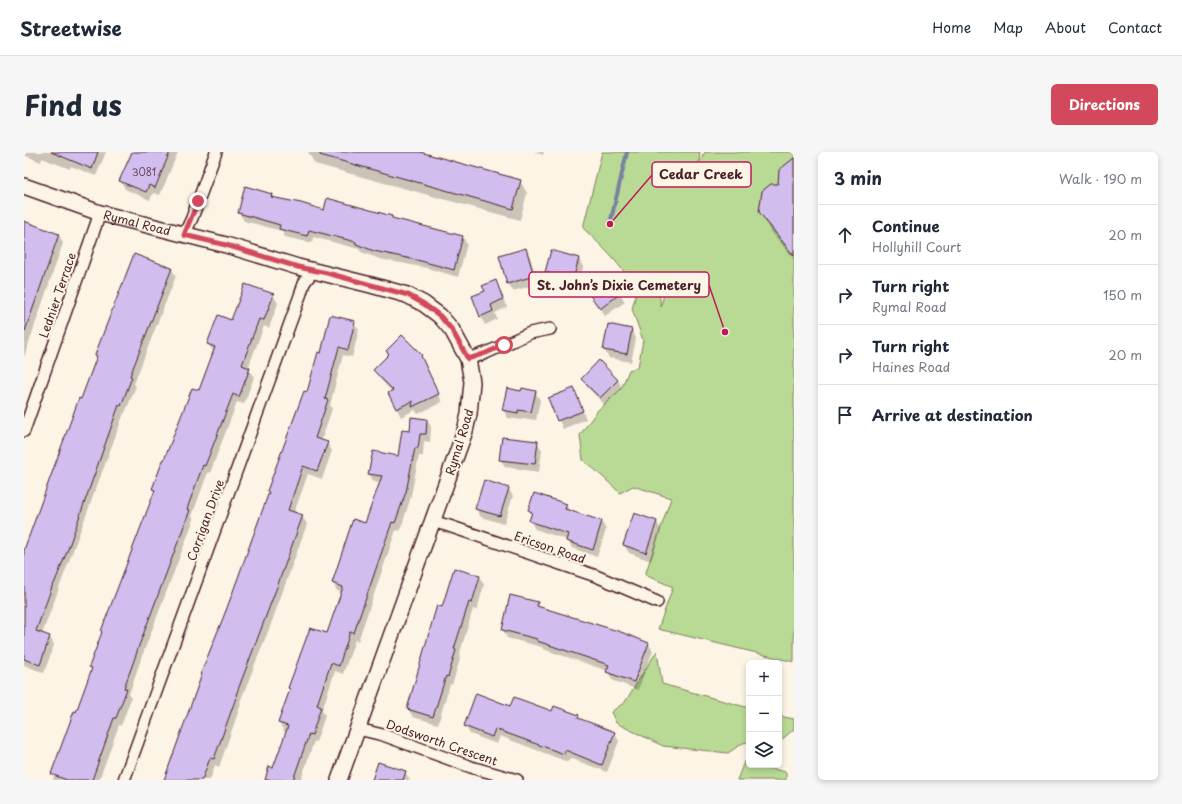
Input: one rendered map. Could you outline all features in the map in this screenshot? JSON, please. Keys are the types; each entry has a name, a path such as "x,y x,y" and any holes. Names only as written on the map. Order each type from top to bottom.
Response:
{"street":[{"path":"184,235 192,218 216,152"},
{"name":"Rymal Road","path":"24,186 100,212 226,245 313,271 408,295 424,304 440,316 452,330 468,359 472,382 470,414 454,464 339,780"},
{"name":"Lednier Terrace","path":"24,431 100,212"},
{"name":"Corrigan Drive","path":"124,780 304,282 313,271"},
{"path":"468,359 486,353 530,333 550,329"},
{"name":"Ericson Road","path":"432,521 596,576 658,602"},
{"name":"Dodsworth Crescent","path":"358,729 383,735 471,767 517,780"}],"green space":[{"path":"602,152 700,152 699,163 705,152 794,152 794,662 658,629 673,587 645,575 671,498 633,486 620,493 583,460 580,435 597,411 621,389 629,370 638,367 643,340 632,309 637,290 612,257 583,228","holes":["667,280 661,307 659,291"]},
{"path":"657,651 662,684 746,707 746,742 728,753 663,746 616,723 611,712 625,702"},
{"path":"782,717 794,719 794,729 782,739"},
{"path":"744,762 746,762 746,768 769,768 786,772 786,780 737,780"}],"building":[{"path":"51,152 98,152 92,169"},
{"path":"132,152 170,152 155,188 149,185 146,192 119,181"},
{"path":"320,152 420,152 521,180 513,209 320,155"},
{"path":"794,158 794,256 759,212 762,191 771,184 778,184 779,170"},
{"path":"245,186 272,194 271,197 301,203 324,210 327,198 392,216 392,218 463,236 454,270 374,251 356,244 356,242 309,230 307,236 279,229 280,225 238,213"},
{"path":"24,221 59,234 25,331 24,331"},
{"path":"526,248 534,276 507,284 499,256"},
{"path":"551,250 579,258 573,280 545,272"},
{"path":"134,254 172,268 130,376 132,377 121,406 119,405 68,549 53,584 36,631 50,636 40,665 24,659 24,550 79,398 81,399 97,356 95,355"},
{"path":"607,274 621,293 600,309 586,290"},
{"path":"496,280 503,299 491,305 493,311 480,317 472,296 485,291 482,286"},
{"path":"245,284 274,294 264,320 259,319 242,365 250,368 239,397 233,394 205,466 203,465 187,509 190,510 124,688 127,689 116,718 114,718 92,780 67,780 51,774 74,711 76,712 92,668 89,667 102,632 101,631 155,490 152,489 163,460 192,388 199,390 215,347 207,344 218,315 231,320"},
{"path":"330,315 355,321 348,350 339,347 325,399 328,400 315,438 328,442 317,471 303,466 288,510 303,515 236,695 214,759 210,758 202,780 164,780 202,674 201,673 227,608 269,492 267,491 304,391 307,392 318,352 321,353"},
{"path":"608,324 632,329 627,354 603,350"},
{"path":"402,335 422,355 421,356 439,394 412,407 413,401 396,409 388,393 393,390 373,370 389,354 386,351"},
{"path":"599,360 618,380 600,398 581,379"},
{"path":"507,388 521,391 522,388 536,391 531,412 518,410 518,413 502,410"},
{"path":"574,388 583,411 557,421 548,398"},
{"path":"411,417 427,419 426,434 420,434 418,448 415,448 406,492 395,523 392,522 354,633 350,632 339,666 331,663 317,705 321,707 312,735 309,734 293,780 265,780 269,766 273,768 288,726 278,723 290,689 288,688 310,628 327,633 343,587 332,583 353,519 365,523 382,476 368,474 373,451 398,456 402,430 410,431"},
{"path":"502,437 538,441 535,464 499,460"},
{"path":"484,480 509,488 500,516 475,509"},
{"path":"534,493 567,504 565,509 602,521 593,550 566,541 568,534 529,521 532,512 528,510"},
{"path":"634,513 657,521 646,553 623,545"},
{"path":"454,568 480,576 472,603 469,602 454,649 456,650 448,677 446,676 433,717 407,709 437,605 442,607"},
{"path":"510,595 538,602 537,606 621,632 649,643 634,682 606,672 609,665 537,641 537,639 502,630"},
{"path":"476,693 510,706 514,697 552,711 554,706 579,715 578,718 615,732 602,765 565,750 564,754 495,729 492,737 464,726"},
{"path":"378,762 406,771 403,780 372,780"}],"waterway":[{"path":"610,224 627,152"}],"place":[{"name":"Cedar Creek","path":"610,224"},
{"name":"St. John’s Dixie Cemetery","path":"725,332"}],"route":[{"path":"198,201 184,235 226,245 298,267 327,273 408,295 424,304 440,316 452,330 468,359 504,345"}]}
